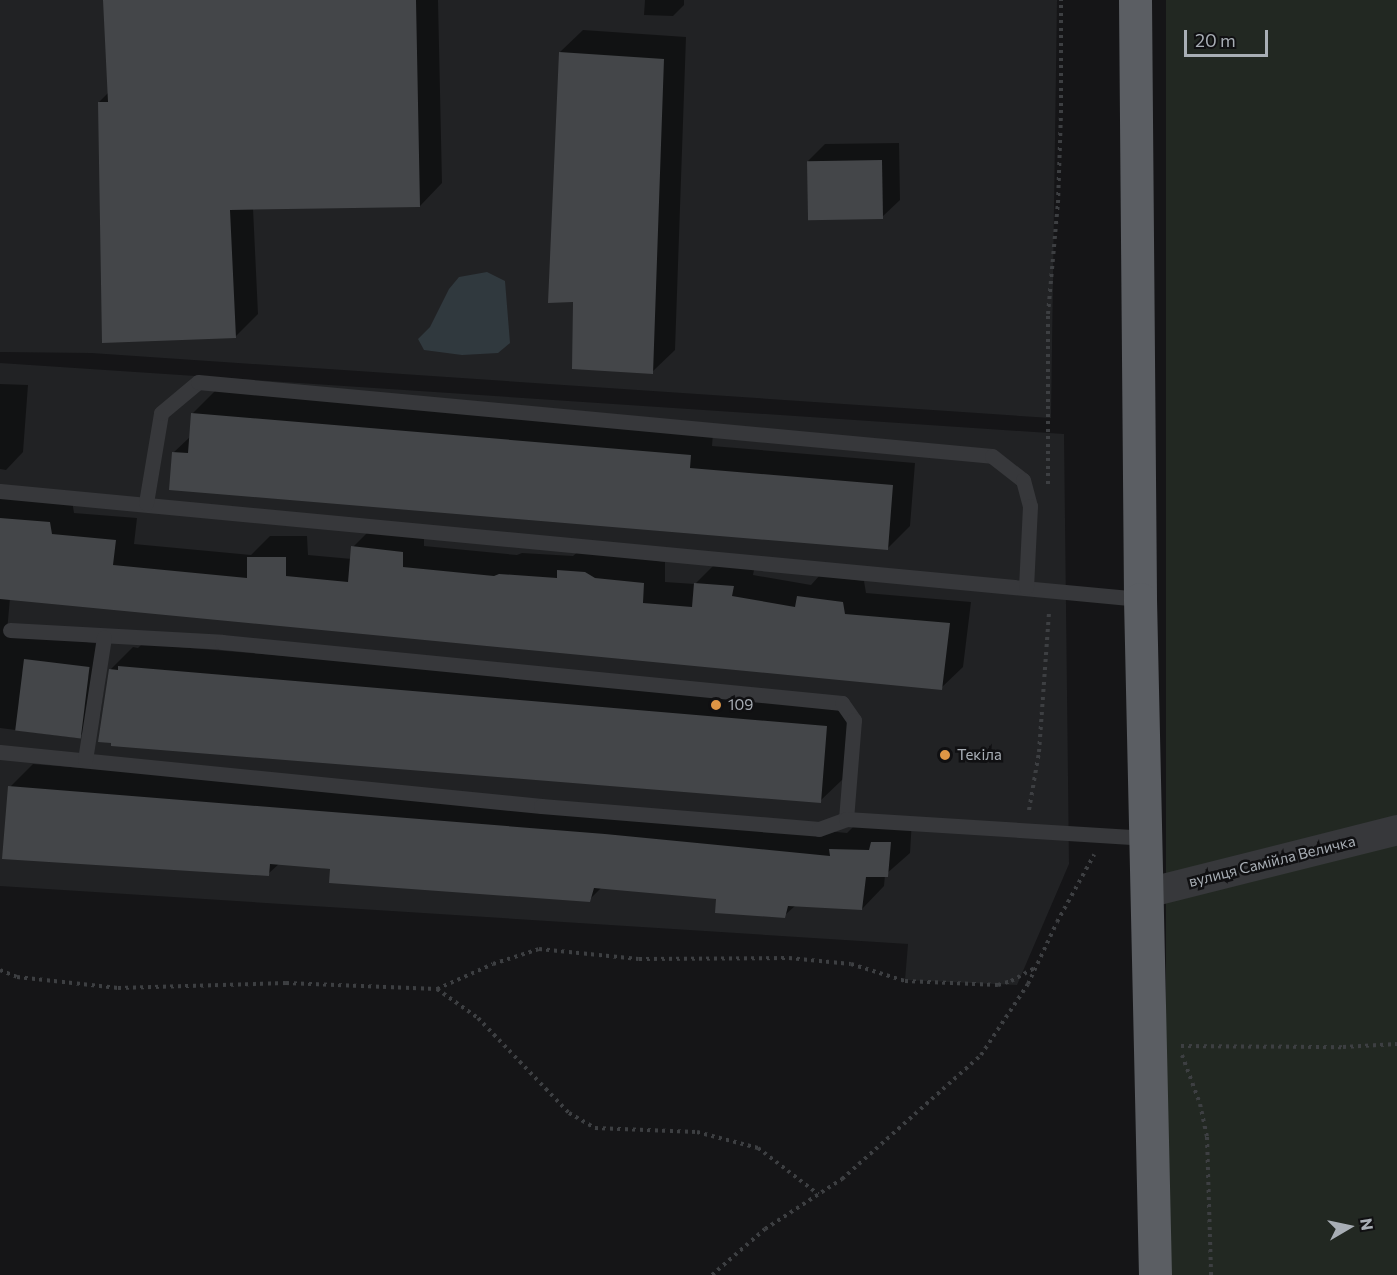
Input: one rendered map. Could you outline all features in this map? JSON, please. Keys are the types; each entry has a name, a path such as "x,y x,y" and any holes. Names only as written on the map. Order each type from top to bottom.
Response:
{"highway":[{"path":"1135,0 1140,599 1155,1275"}],"street":[{"name":"вулиця Самійла Величка","path":"1147,893 1397,830"}],"lane":[{"path":"147,503 161,413 198,382 992,456 1023,480 1030,506 1026,587"},
{"path":"0,490 1140,599"},
{"path":"10,630 222,642 842,703 854,720 846,819"},
{"path":"85,760 104,637"},
{"path":"0,752 541,806 819,829 846,819 1147,838"}],"path":[{"path":"1048,488 1048,314 1058,203 1062,113 1061,0"},
{"path":"1026,832 1039,752 1050,590"},
{"path":"712,1275 765,1229 842,1179 981,1055 1028,984 1056,922 1104,837"},
{"path":"0,970 16,977 118,988 286,983 436,989 493,964 539,949 639,959 789,958 851,964 905,981 998,985 1011,981 1036,967"},
{"path":"436,989 478,1018 569,1113 595,1128 697,1132 758,1148 818,1194"},
{"path":"1210,1275 1207,1137 1200,1104 1178,1046 1343,1047 1397,1044"}],"shaded area":[{"path":"0,0 1057,0 1051,418 91,353 0,352"},
{"path":"1166,0 1397,0 1397,1275 1166,1275"},
{"path":"487,272 505,281 510,343 498,353 462,355 424,350 418,339 430,327 449,289 459,277"},
{"path":"0,363 1064,434 1069,864 1017,985 905,980 908,944 0,886"}],"building":[{"path":"103,0 416,0 420,207 230,210 236,338 102,343 98,102 108,102"},
{"path":"559,52 664,59 653,374 572,369 573,302 548,303"},
{"path":"882,160 883,219 808,220 807,161"},
{"path":"191,413 691,455 690,468 893,485 888,550 169,490 172,452 188,453"},
{"path":"0,518 50,522 52,534 116,540 113,565 247,578 247,557 286,557 286,576 348,582 351,546 403,552 403,567 494,576 499,574 557,578 557,570 585,572 595,578 644,583 643,603 692,607 694,583 734,586 732,596 795,607 797,596 843,602 845,614 950,623 942,690 0,599"},
{"path":"24,659 90,667 81,739 15,730"},
{"path":"118,666 827,726 821,803 111,746 111,743 98,742 109,669 118,670"},
{"path":"8,786 605,834 830,856 829,849 869,850 871,842 891,842 888,877 866,877 862,910 788,906 785,918 715,913 716,899 594,888 590,902 329,883 330,869 270,864 269,876 2,859"}],"place":[{"name":"109","path":"716,705"},
{"name":"Текіла","path":"945,755"}]}
